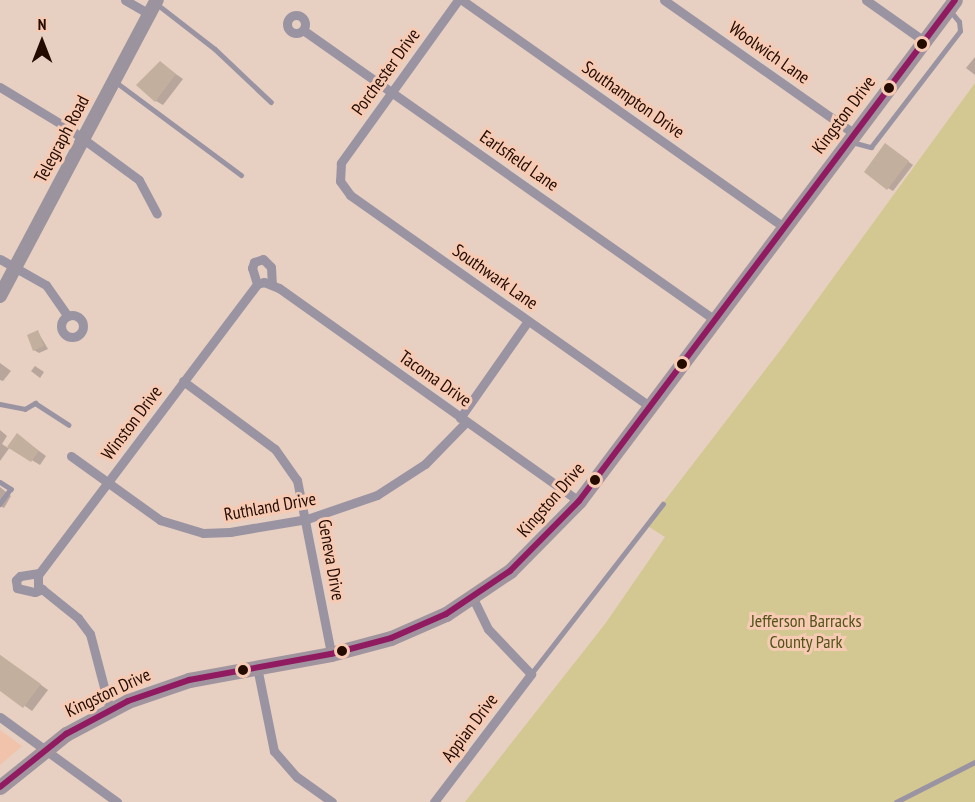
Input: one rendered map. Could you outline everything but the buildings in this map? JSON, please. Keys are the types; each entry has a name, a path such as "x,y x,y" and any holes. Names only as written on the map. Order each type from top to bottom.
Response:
{"main road":[{"name":"Kingston Drive","path":"0,787 45,749 110,710 168,686 331,654 411,630 473,598 526,558 579,501 951,4"},
{"name":"Telegraph Road","path":"0,296 154,6"}],"street":[{"path":"125,0 154,6"},
{"name":"Porchester Drive","path":"341,163 460,0"},
{"name":"Southampton Drive","path":"460,0 784,227"},
{"name":"Woolwich Lane","path":"664,0 852,137"},
{"path":"866,0 924,41"},
{"name":"Earlsfield Lane","path":"303,30 715,320"},
{"path":"0,87 83,139 139,180 157,214"},
{"name":"Southwark Lane","path":"341,163 340,181 350,195 650,407"},
{"path":"0,259 46,285 68,316"},
{"path":"263,259 271,267 272,284 257,284 252,268 254,262 263,259"},
{"name":"Winston Drive","path":"37,577 257,284"},
{"name":"Tacoma Drive","path":"272,284 579,501"},
{"name":"Ruthland Drive","path":"71,456 160,520 203,533 307,519 377,495 425,464 463,420 528,321"},
{"name":"Geneva Drive","path":"183,381 275,449 288,464 297,480 307,519 331,654"},
{"path":"42,589 24,592 17,588 16,580 27,573 37,577 42,589 78,618 90,634 110,710"},
{"path":"473,598 488,629 531,674"},
{"path":"257,667 274,751 297,777 332,802"},
{"name":"Appian Drive","path":"435,802 531,674"},
{"path":"0,717 117,802"}],"lane":[{"path":"852,137 871,147 960,31 959,22 951,4"},
{"path":"154,6 215,49 271,102"},
{"path":"114,80 242,175"},
{"path":"0,405 25,409 35,403 69,425"},
{"path":"0,482 11,489 0,504"},
{"path":"531,674 663,504"},
{"path":"896,802 975,762"}],"shaded area":[{"path":"0,730 22,746 0,765"}],"green space":[{"name":"Jefferson Barracks County Park","path":"975,83 975,802 465,802 605,624 665,537 646,525 782,348"}],"transit line":[{"path":"0,787 66,734 128,701 189,680 331,654 391,638 446,614 510,571 579,501 955,0"}]}
